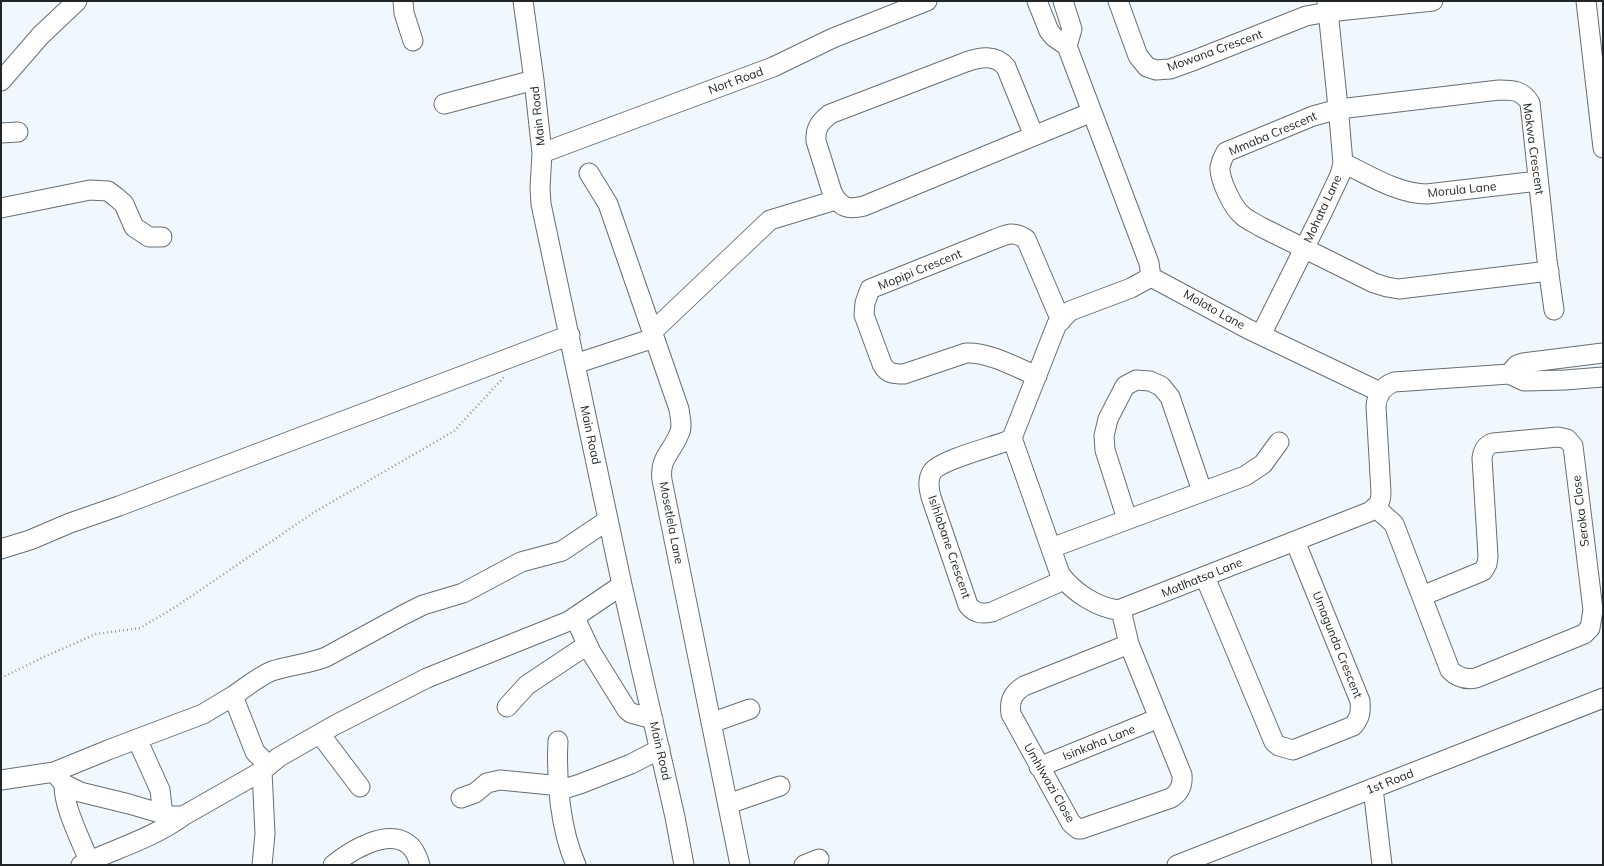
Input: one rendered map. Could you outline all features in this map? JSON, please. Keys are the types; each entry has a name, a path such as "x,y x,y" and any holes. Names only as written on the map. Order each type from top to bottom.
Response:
{"street":[{"path":"1,81 41,35 77,1"},
{"path":"403,1 404,13 413,41"},
{"name":"Main Road","path":"523,1 542,153 540,188 541,204 622,585 660,749 684,865"},
{"name":"Nort Road","path":"542,153 773,67 833,38 927,1"},
{"path":"1037,1 1050,31 1054,37 1067,46 1149,264 1151,277 1131,288 1070,311 1057,324 1012,438 1060,574 1064,580 1091,601 1111,609 1121,610"},
{"path":"1063,1 1072,29 1067,46"},
{"name":"Mowana Crescent","path":"1118,1 1138,56 1147,67 1156,70 1170,69 1328,6 1428,1"},
{"path":"1586,1 1603,148"},
{"name":"Mohata Lane","path":"1261,335 1334,188 1343,163 1328,6"},
{"path":"1034,136 1006,66 1001,61 993,58 977,58 830,114 820,122 816,134 816,141 832,192 836,200 848,208 864,206 1034,136 1092,112"},
{"path":"444,104 534,80"},
{"name":"Mokwa Crescent","path":"1339,109 1499,90 1519,92 1526,96 1530,103 1554,310"},
{"name":"Mmaba Crescent","path":"1305,248 1261,227 1243,216 1235,208 1222,178 1220,168 1226,152 1313,116 1339,109"},
{"name":"Morula Lane","path":"1343,163 1404,191 1417,194 1538,182"},
{"name":"Mosetlela Lane","path":"588,173 608,204 653,335 681,423 680,434 663,462 661,472 740,865"},
{"path":"1,208 90,190 108,191 124,204 134,227 149,237 162,237"},
{"path":"575,364 653,335 770,220 836,200"},
{"name":"Mopipi Crescent","path":"1036,376 983,354 973,352 904,374 894,374 885,370 864,315 865,303 870,289 995,239 1010,234 1018,234 1026,239 1061,320"},
{"path":"1305,248 1374,283 1387,287 1399,288 1549,271"},
{"name":"Moloto Lane","path":"1151,277 1261,335 1380,392"},
{"path":"1,549 30,540 70,523 119,506 570,335"},
{"path":"1375,508 1379,504 1381,493 1376,400 1384,387 1394,382 1509,374 1524,381 1601,377 1599,353 1523,363 1517,365 1509,374"},
{"path":"1127,519 1105,450 1104,436 1108,419 1125,386 1136,380 1150,381 1162,386 1170,396 1202,491"},
{"name":"Seroka Close","path":"1375,508 1394,524 1450,670 1466,679 1476,678 1588,632 1592,622 1593,610 1573,446 1569,441 1558,437 1494,443 1486,446 1483,450 1482,458 1488,556 1487,564 1483,571 1422,596"},
{"name":"Isihlobane Crescent","path":"1012,438 1007,442 945,463 932,472 930,492 968,605 974,611 979,613 992,612 1064,580"},
{"path":"1051,548 1245,476 1263,464 1278,442"},
{"name":"Motlhatsa Lane","path":"1121,610 1295,542 1369,512 1375,508"},
{"path":"1,780 59,778 137,739 203,714 271,671 315,662 423,605 463,593 520,562 562,550 608,520"},
{"name":"Umagunda Crescent","path":"1205,576 1274,742 1279,746 1293,750 1353,726 1358,721 1361,709 1360,702 1295,542"},
{"path":"59,778 85,863 169,826 183,816 265,768 279,757 427,678 554,628 575,618 595,602 622,585"},
{"name":"Umhlwazi Close","path":"1121,610 1129,644 1182,775 1182,781 1178,792 1170,798 1078,829 1071,824 1011,714 1010,706 1013,695 1024,686 1129,644"},
{"path":"575,618 588,644 626,710 631,713 653,719"},
{"path":"507,707 527,685 588,644"},
{"path":"233,696 256,754 262,757 265,768 265,834 262,865"},
{"name":"1st Road","path":"1177,865 1215,858 1373,788 1603,698"},
{"path":"711,723 750,709"},
{"name":"Isinkaha Lane","path":"1039,767 1159,718"},
{"path":"320,734 360,787"},
{"path":"137,739 160,790 163,815"},
{"path":"558,741 557,764 564,827 576,865"},
{"path":"461,798 475,793 487,783 500,780 567,788 631,764 660,749"},
{"path":"59,778 80,792 129,804 163,815 177,817 183,816"},
{"path":"728,804 780,786"},
{"path":"1373,788 1382,865"},
{"path":"333,865 350,852 361,846 380,840 394,839 402,840 409,844 416,854 420,865"}],"path":[{"path":"1,678 96,634 140,628 178,606 313,513 454,431 506,375"}]}
